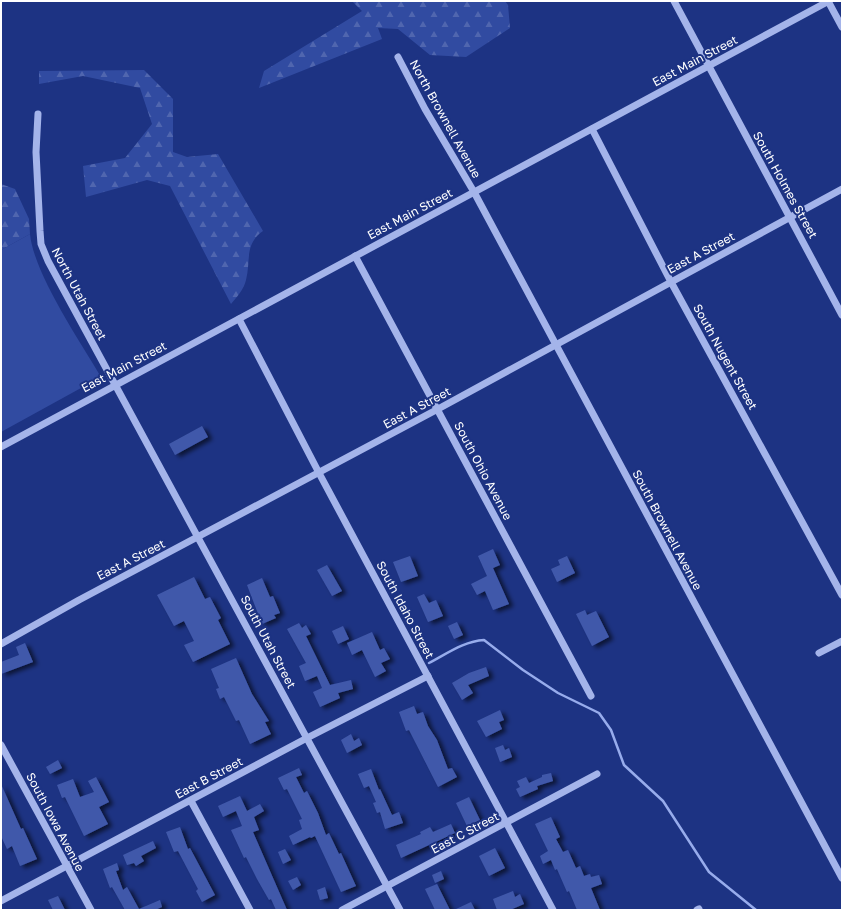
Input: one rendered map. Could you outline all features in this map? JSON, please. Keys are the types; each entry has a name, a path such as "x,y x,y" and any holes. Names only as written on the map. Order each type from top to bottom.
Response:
{"street":[{"name":"South Holmes Street","path":"674,1 707,66 842,315"},
{"name":"East Main Street","path":"1,447 829,1"},
{"path":"829,1 842,28"},
{"name":"North Brownell Avenue","path":"398,57 425,109 474,192"},
{"name":"North Utah Street","path":"38,114 36,152 41,244 48,261 115,385"},
{"name":"South Nugent Street","path":"592,129 671,282 842,595"},
{"name":"East A Street","path":"1,644 80,600 438,409 842,189"},
{"name":"South Brownell Avenue","path":"474,192 842,878"},
{"name":"South Ohio Avenue","path":"355,256 591,696"},
{"name":"South Idaho Street","path":"239,319 319,473 553,910"},
{"name":"South Utah Street","path":"115,385 199,537 400,910"},
{"path":"819,653 842,641"},
{"name":"East B Street","path":"1,901 307,738 428,676"},
{"name":"South Iowa Avenue","path":"1,745 91,910"},
{"name":"East C Street","path":"342,910 597,774"},
{"path":"191,801 250,910"}],"green space":[{"path":"352,1 505,1 508,5 510,28 466,57 430,55 398,29 378,28 382,39 259,88 264,71 362,11"},
{"path":"144,70 173,99 173,152 187,157 218,154 263,231 253,241 249,253 244,287 231,304 170,186 147,180 86,197 83,166 125,158 152,124 140,88 83,76 39,84 39,71"},
{"path":"1,184 15,189 29,219 30,234 1,250"},
{"path":"30,234 33,250 49,287 59,307 101,377 1,432 1,250"}],"building":[{"path":"202,426 208,437 175,455 169,444"},
{"path":"493,549 500,565 493,568 509,604 493,610 485,591 477,595 471,584 487,576 478,556"},
{"path":"410,556 418,576 401,582 393,562"},
{"path":"567,556 575,573 557,582 551,569 560,565 558,560"},
{"path":"327,565 342,591 332,596 317,570"},
{"path":"194,577 205,599 210,597 221,618 218,620 230,644 193,662 184,645 194,641 184,621 174,626 157,595"},
{"path":"262,578 270,597 273,596 280,613 274,615 276,618 262,624 247,585"},
{"path":"424,594 429,603 436,600 443,616 428,622 417,597"},
{"path":"585,610 587,615 596,611 609,637 592,646 576,614"},
{"path":"457,622 463,635 454,639 448,626"},
{"path":"299,623 302,628 306,625 311,634 306,636 330,685 351,680 353,689 338,693 340,698 320,707 313,692 322,688 317,676 305,681 299,666 306,663 287,629"},
{"path":"343,626 349,639 338,644 332,631"},
{"path":"372,632 380,650 384,648 390,659 381,663 386,671 375,677 362,650 352,655 347,643"},
{"path":"25,643 33,662 1,674 1,662 19,655 16,647"},
{"path":"236,658 252,694 269,721 265,722 271,734 250,744 239,720 236,721 224,697 220,699 216,689 219,688 211,669"},
{"path":"486,667 489,676 468,685 473,693 462,700 452,683 469,673"},
{"path":"414,706 417,714 423,712 428,726 437,740 448,769 452,768 457,777 438,787 409,730 406,731 399,712"},
{"path":"500,710 504,720 499,722 502,729 486,737 477,721"},
{"path":"351,734 354,741 359,738 362,745 347,753 341,740"},
{"path":"503,745 505,750 509,748 512,757 500,762 495,748"},
{"path":"58,760 62,768 50,774 46,767"},
{"path":"299,768 302,775 296,777 304,793 307,791 318,813 326,835 329,833 339,854 341,853 356,886 341,892 315,836 293,845 289,836 302,829 299,820 302,819 287,789 284,790 278,778"},
{"path":"371,769 379,790 380,789 392,815 399,812 403,823 385,829 380,812 377,813 373,803 376,802 369,786 364,788 358,774"},
{"path":"551,773 553,781 537,786 538,789 520,797 516,789 520,787 517,781 526,777 529,783 542,777 542,775"},
{"path":"96,777 109,802 99,807 108,824 84,836 65,797 62,798 57,785 73,779 80,797 94,792 88,781"},
{"path":"1,784 21,829 23,828 37,859 20,866 12,846 7,849 1,836"},
{"path":"240,796 247,811 260,804 264,811 254,817 259,830 253,832 287,910 276,910 271,899 269,900 257,879 246,857 244,858 231,830 242,826 236,811 223,817 218,806"},
{"path":"469,797 480,820 467,826 456,803"},
{"path":"551,817 560,837 556,839 563,852 568,850 576,868 580,866 584,876 590,874 591,877 599,875 602,884 591,888 600,910 577,910 569,891 567,892 557,869 555,870 551,860 543,864 540,856 548,851 535,824"},
{"path":"451,824 455,833 401,858 396,845 421,834 420,832 430,827 433,832"},
{"path":"180,827 188,849 190,848 215,895 202,902 196,891 198,889 178,851 174,852 166,832"},
{"path":"153,841 156,848 141,856 144,861 136,866 134,863 127,865 123,855"},
{"path":"495,848 505,868 489,876 479,856"},
{"path":"285,849 291,860 283,864 278,852"},
{"path":"117,863 119,870 116,871 123,890 127,887 139,909 160,900 162,907 155,910 125,910 112,887 110,888 103,869"},
{"path":"441,871 444,879 435,883 432,875"},
{"path":"297,877 301,885 293,890 288,881"},
{"path":"437,884 450,910 435,910 425,889"},
{"path":"325,887 328,898 320,900 317,890"},
{"path":"513,891 515,897 520,894 524,904 510,910 497,910 493,899"},
{"path":"58,896 65,910 53,910 48,900"},
{"path":"471,902 475,910 454,910"}],"waterway":[{"path":"429,663 448,652 469,643 484,640 523,670 558,693 599,713 611,730 624,765 663,801 709,872 756,910"}]}
